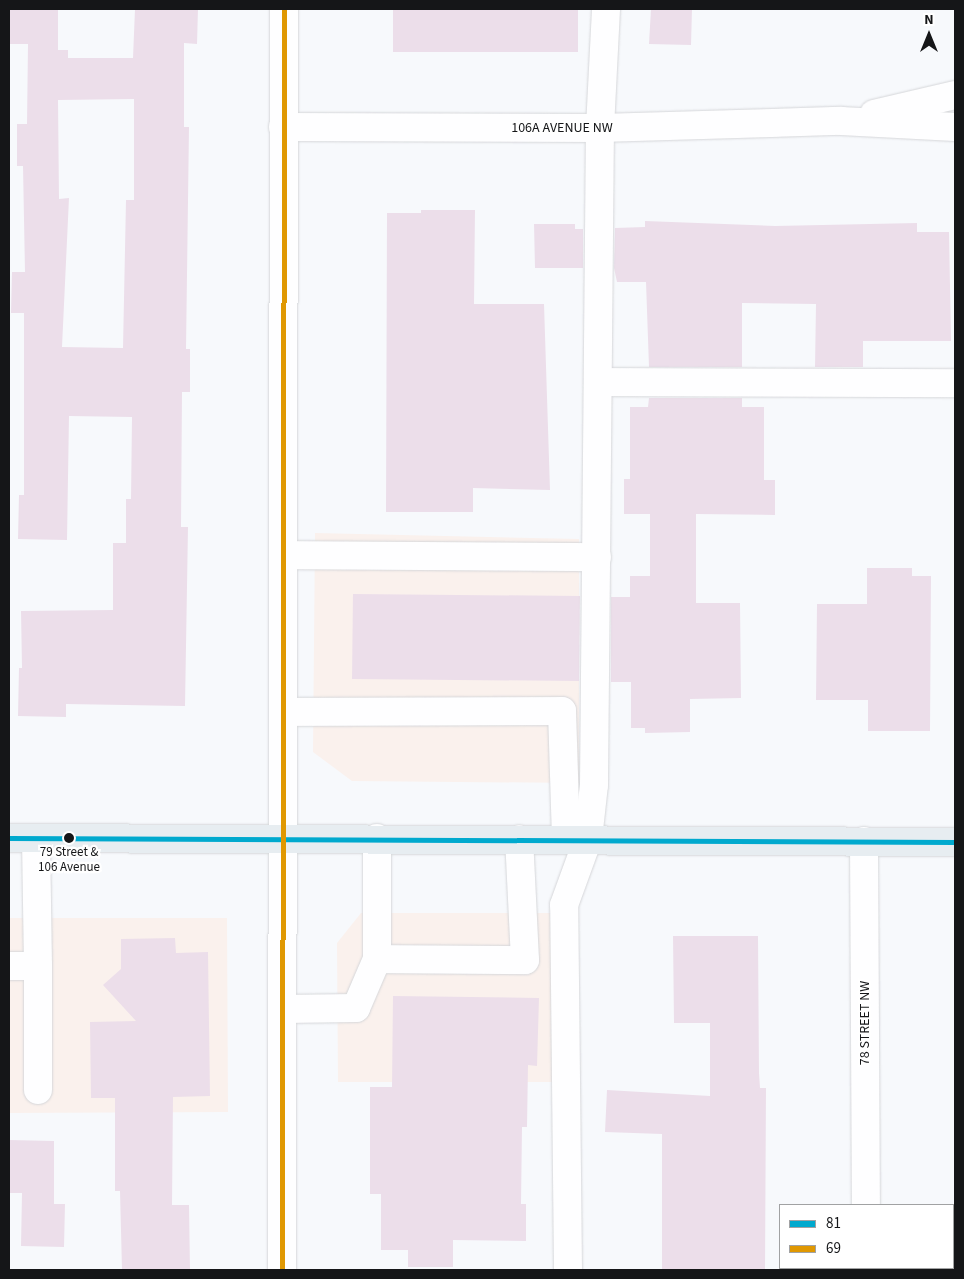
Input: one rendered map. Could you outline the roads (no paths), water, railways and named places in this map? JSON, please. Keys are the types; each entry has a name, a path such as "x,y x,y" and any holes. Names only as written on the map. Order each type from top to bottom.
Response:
{"main road":[{"path":"9,838 377,838 955,842"}],"street":[{"path":"282,1270 284,9"},
{"path":"568,1270 564,905 577,839 594,785 600,382 600,128 606,9"},
{"name":"106A AVENUE NW","path":"841,121 955,96"},
{"name":"106A AVENUE NW","path":"283,128 600,128 841,121 955,127"},
{"path":"600,382 955,383"},
{"path":"283,556 597,557"},
{"path":"283,712 596,710"},
{"path":"562,711 577,839"},
{"path":"36,838 38,1090"},
{"path":"283,1009 356,1008 377,960 377,838"},
{"path":"377,960 525,960 519,839"},
{"name":"78 STREET NW","path":"864,841 866,1204"},
{"path":"9,966 38,966"}],"place":[{"name":"79 Street & 106 Avenue","path":"69,838"}]}
